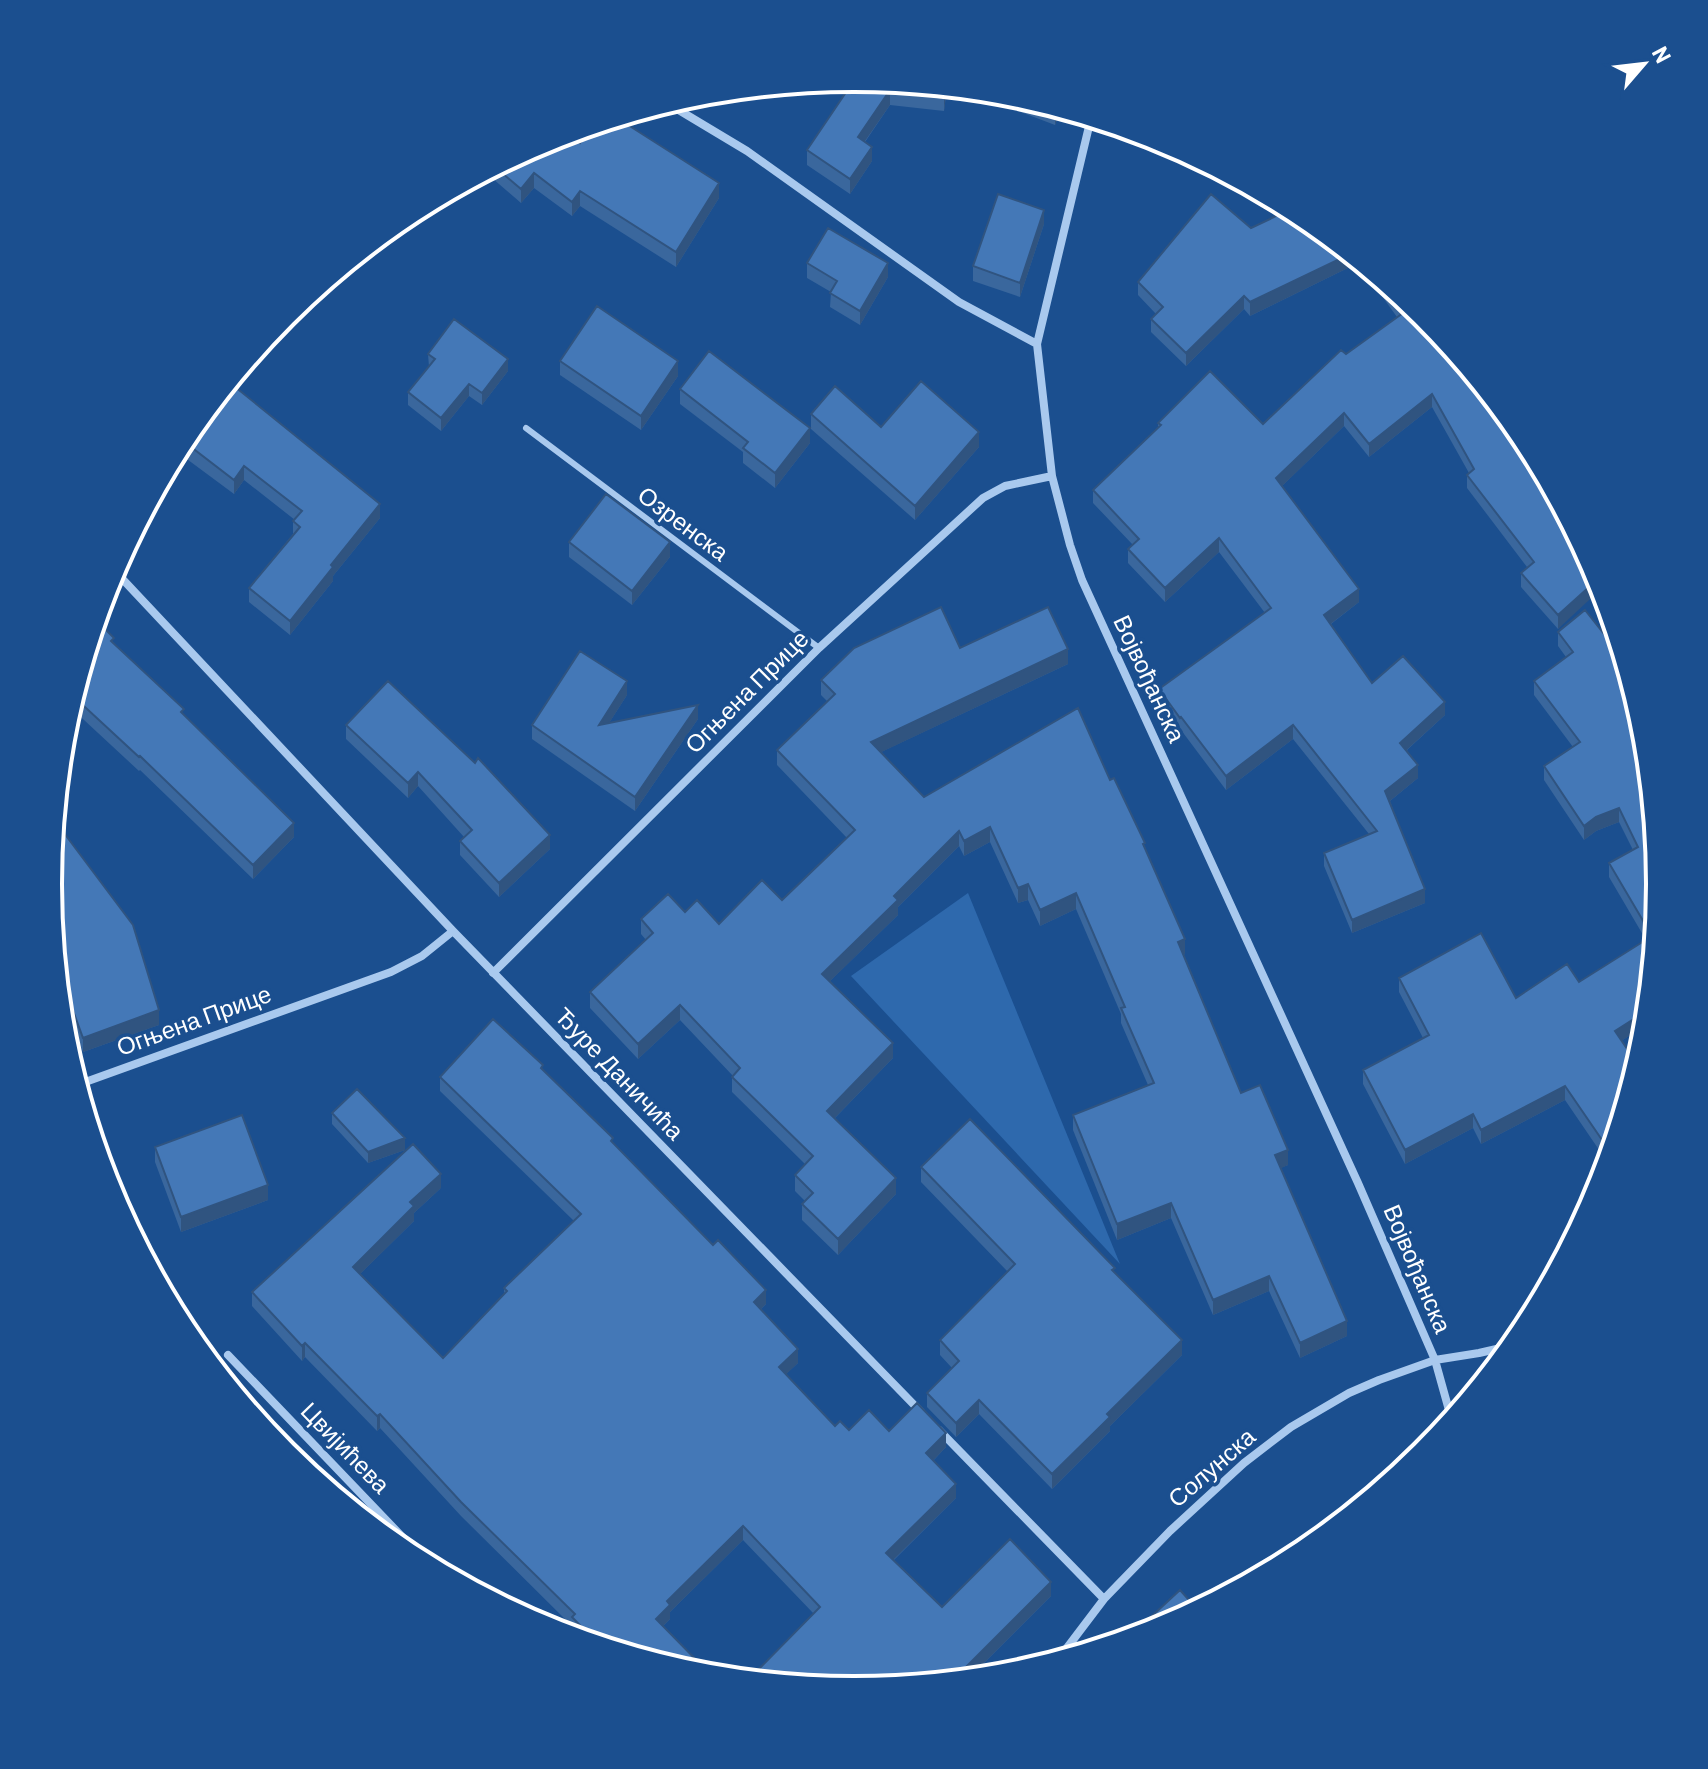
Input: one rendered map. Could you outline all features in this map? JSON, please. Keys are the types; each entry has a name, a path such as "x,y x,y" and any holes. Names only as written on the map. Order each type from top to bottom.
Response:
{"street":[{"path":"682,112 747,151 959,302 1037,344"},
{"name":"Војвођанска","path":"1089,128 1037,344 1052,476 1070,545 1082,580 1358,1183 1435,1360 1448,1408"},
{"name":"Огњена Прице","path":"493,973 819,648 983,498 1005,486 1052,476"},
{"name":"Ђуре Даничића","path":"123,579 493,973 926,1417"},
{"name":"Огњена Прице","path":"87,1081 391,972 422,956 453,931"},
{"name":"Солунска","path":"1067,1647 1104,1599 1170,1531 1244,1463 1291,1427 1349,1393 1435,1360 1495,1349"},
{"name":"Цвијићева","path":"228,1355 395,1530"},
{"path":"937,1429 1104,1599"}],"lane":[{"name":"Озренска","path":"526,428 819,648"}],"shaded area":[{"path":"968,893 1120,1264 851,976"}],"building":[{"path":"846,92 888,93 858,137 872,147 850,179 807,150"},
{"path":"629,125 719,183 676,252 580,191 572,202 534,173 521,189 504,174"},
{"path":"998,194 1044,210 1020,283 973,266"},
{"path":"1211,194 1251,228 1277,216 1340,259 1250,302 1244,296 1186,353 1151,319 1163,307 1138,282"},
{"path":"828,228 888,263 860,311 830,293 837,281 807,263"},
{"path":"597,306 678,361 641,416 560,361"},
{"path":"1402,313 1414,324 1482,402 1513,444 1564,534 1588,588 1558,615 1521,573 1534,562 1467,475 1474,469 1432,394 1369,444 1344,413 1276,478 1359,589 1324,615 1372,683 1403,656 1445,702 1400,743 1418,765 1385,791 1425,889 1352,920 1324,853 1377,831 1293,725 1226,776 1159,689 1271,608 1219,538 1165,588 1128,549 1139,539 1093,490 1161,425 1158,423 1210,371 1263,424 1341,350 1346,354"},
{"path":"454,319 508,359 482,393 469,384 441,418 408,392 435,359 428,354"},
{"path":"709,351 810,428 775,473 743,448 748,442 680,389"},
{"path":"921,381 979,432 915,506 811,414 835,386 881,427"},
{"path":"237,389 380,504 290,621 249,588 300,527 293,521 302,511 244,466 234,480 192,448"},
{"path":"606,494 670,542 632,591 569,542"},
{"path":"941,607 960,648 1048,607 1068,649 871,742 924,797 1078,708 1110,780 1114,778 1145,843 1185,939 1178,942 1241,1093 1260,1085 1288,1150 1275,1155 1347,1321 1300,1343 1269,1276 1213,1300 1171,1203 1117,1224 1073,1115 1154,1083 1076,893 1040,910 1028,884 1018,888 990,827 964,841 959,831 894,896 898,900 822,974 893,1043 827,1111 896,1178 838,1239 802,1204 813,1193 795,1175 813,1156 732,1077 740,1068 680,1005 638,1044 590,992 653,933 641,919 668,894 685,912 697,900 719,924 762,880 782,900 855,830 777,750 835,694 821,680 854,648"},
{"path":"1585,610 1606,636 1619,680 1639,781 1646,884 1644,923 1609,863 1638,847 1619,808 1596,817 1584,826 1544,766 1580,742 1534,681 1573,652 1558,632"},
{"path":"105,629 114,638 111,641 184,709 181,712 294,823 253,865 83,705"},
{"path":"580,651 627,681 599,725 698,705 635,797 532,725"},
{"path":"388,681 475,763 478,758 550,835 499,883 460,841 472,830 418,772 408,783 346,725"},
{"path":"64,833 133,925 159,1010 83,1038 72,1008 64,936"},
{"path":"1481,933 1516,998 1567,964 1579,982 1643,941 1634,1019 1615,1031 1628,1051 1603,1141 1565,1086 1481,1130 1473,1114 1405,1150 1363,1070 1429,1035 1399,978"},
{"path":"493,1019 543,1065 541,1068 613,1138 611,1141 713,1245 718,1240 766,1290 754,1302 798,1349 779,1367 835,1426 840,1421 849,1430 869,1410 889,1431 917,1403 946,1433 926,1453 956,1484 886,1553 942,1607 1010,1539 1051,1582 964,1669 906,1675 854,1676 757,1671 820,1607 743,1526 667,1601 670,1605 656,1619 697,1661 649,1650 582,1628 572,1617 575,1614 461,1502 380,1414 377,1416 305,1343 302,1346 252,1292 413,1144 441,1174 410,1202 414,1206 353,1267 443,1358 507,1291 504,1288 581,1214 440,1077"},
{"path":"357,1089 405,1138 368,1152 332,1113"},
{"path":"242,1115 268,1185 181,1217 155,1147"},
{"path":"970,1119 1182,1340 1052,1474 979,1400 956,1423 927,1393 959,1361 940,1340 1015,1264 921,1167"},
{"path":"1180,1590 1190,1601 1157,1616 1148,1619"}]}
